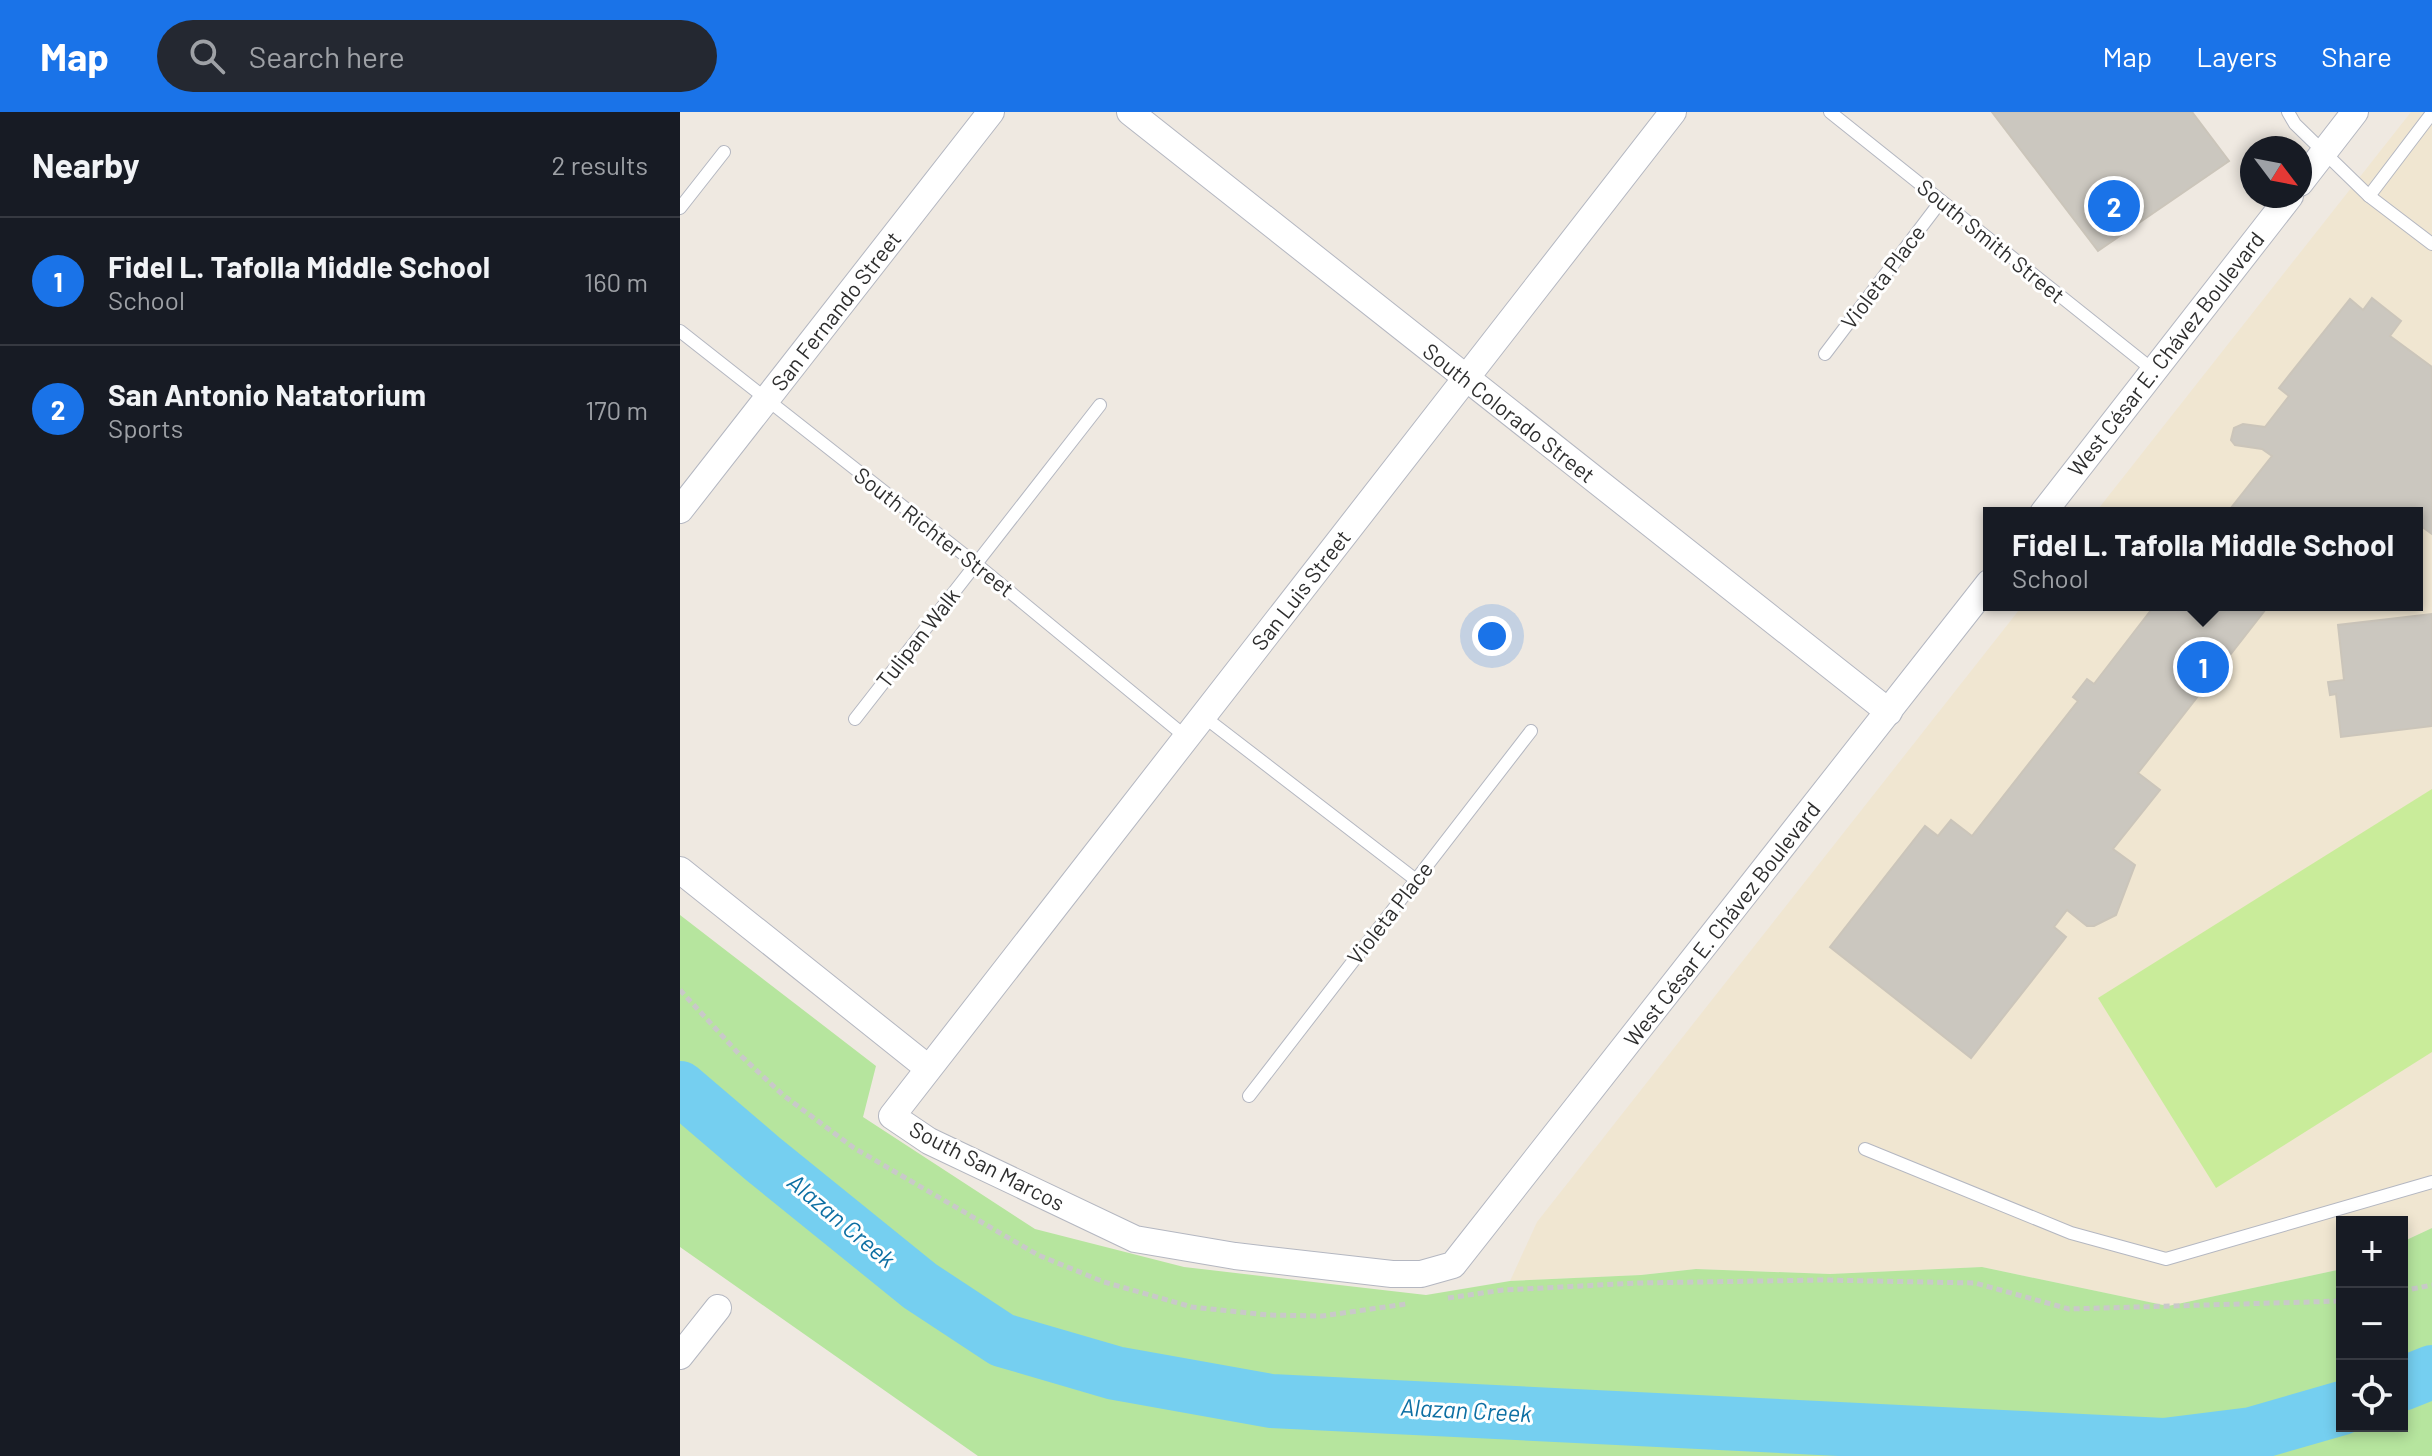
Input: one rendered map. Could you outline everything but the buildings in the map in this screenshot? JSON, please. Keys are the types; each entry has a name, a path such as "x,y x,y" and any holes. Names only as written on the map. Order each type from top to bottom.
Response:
{"street":[{"name":"San Fernando Street","path":"680,510 991,112"},
{"name":"South Colorado Street","path":"1130,112 1889,712"},
{"name":"San Luis Street","path":"928,1068 1673,112"},
{"path":"2312,168 2355,112"},
{"name":"West César E. Chávez Boulevard","path":"2048,507 2281,208"},
{"name":"West César E. Chávez Boulevard","path":"1453,1265 1983,591"},
{"path":"680,870 928,1068"},
{"name":"South San Marcos","path":"928,1068 892,1116 929,1141 1135,1239 1235,1256 1392,1274 1421,1274 1453,1265"},
{"path":"680,1356 718,1308"}],"lane":[{"name":"South Smith Street","path":"1830,112 2153,370"},
{"path":"2288,112 2295,124 2369,196 2432,244"},
{"path":"2369,196 2432,113"},
{"path":"680,208 724,152"},
{"name":"Violeta Place","path":"1825,354 1941,201"},
{"name":"South Richter Street","path":"680,331 976,564 1186,737"},
{"name":"Tulipan Walk","path":"855,719 1100,405"},
{"path":"1203,716 1416,880"},
{"name":"Violeta Place","path":"1249,1096 1531,731"},
{"path":"1865,1149 2071,1233 2166,1259 2432,1182"}],"path":[{"path":"2408,1290 2432,1285"}],"shaded area":[{"path":"2411,112 2432,112 2432,1228 2408,1239 2408,1216 2336,1216 2336,1270 2168,1306 1982,1267 1830,1274 1696,1269 1641,1275 1510,1281 1537,1222 2018,611 2423,611 2423,507 2100,507"}],"green space":[{"path":"2432,789 2432,1052 2216,1188 2098,998"},
{"path":"680,915 876,1066 863,1117 1035,1229 1184,1267 1426,1295 1510,1281 1641,1275 1696,1269 1830,1274 1982,1267 2168,1306 2336,1270 2336,1432 2408,1432 2408,1239 2432,1228 2432,1456 978,1456 680,1247"}],"waterway":[{"name":"Alazan Creek","path":"680,1088 920,1286 1002,1340 1115,1373 1271,1401 2164,1445 2252,1434 2336,1410"},
{"name":"Alazan Creek","path":"2408,1382 2432,1372"}],"place":[{"name":"San Antonio Natatorium","path":"2114,206"},
{"name":"Fidel L. Tafolla Middle School","path":"2203,667"}]}
